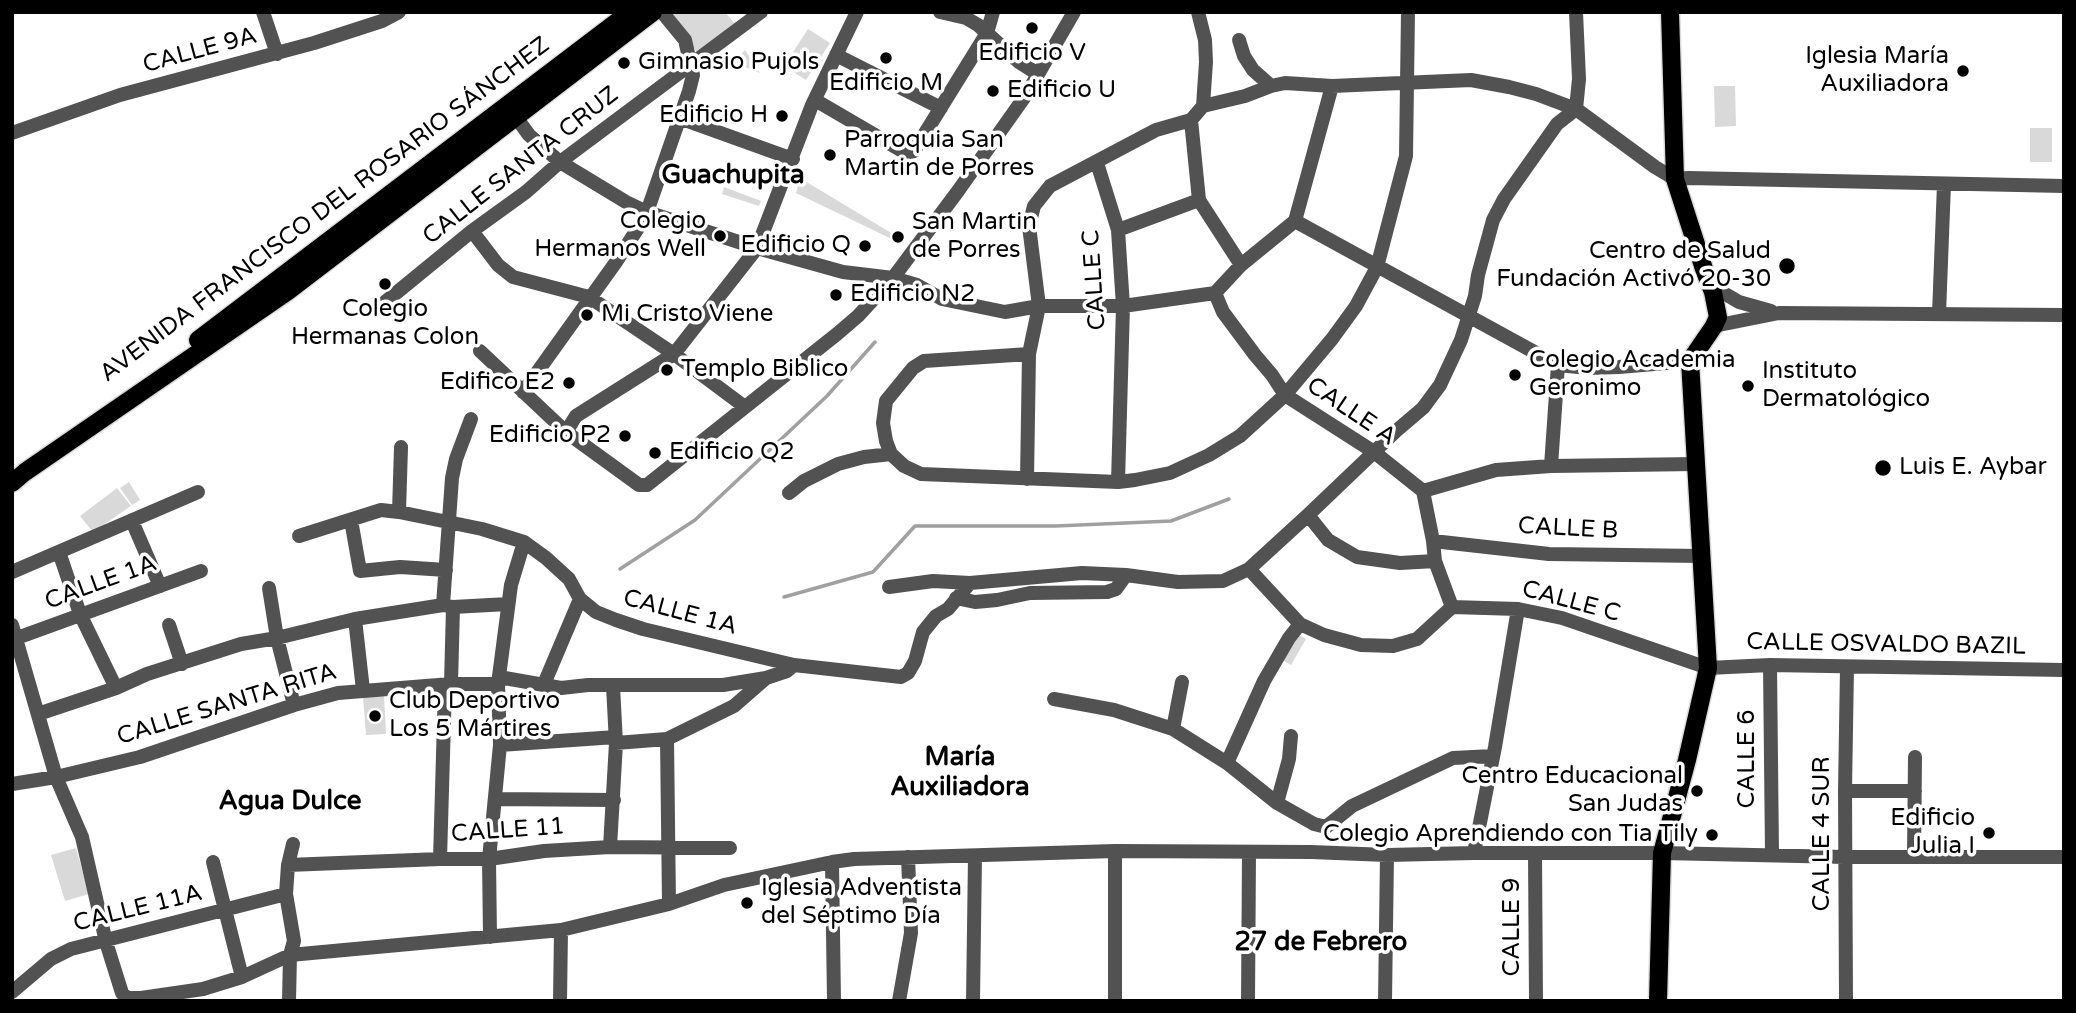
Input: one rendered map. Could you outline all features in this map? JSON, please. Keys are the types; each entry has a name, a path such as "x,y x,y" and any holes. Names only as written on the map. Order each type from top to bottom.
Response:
{"main road":[{"name":"AVENIDA FRANCISCO DEL ROSARIO SÁNCHEZ","path":"512,111 631,12"},
{"name":"AVENIDA FRANCISCO DEL ROSARIO SÁNCHEZ","path":"12,467 211,338 512,111 653,12"},
{"path":"1658,1001 1662,853 1708,668 1690,360 1718,317 1713,292 1675,179 1670,12"},
{"name":"AVENIDA FRANCISCO DEL ROSARIO SÁNCHEZ","path":"12,483 139,386"}],"street":[{"path":"263,12 277,54"},
{"name":"CALLE 9A","path":"12,133 120,95 277,54 382,21 400,12"},
{"path":"523,392 616,262 647,212 690,91 692,75 685,40 662,12"},
{"name":"CALLE SANTA CRUZ","path":"379,307 472,231 526,192 560,162 761,12"},
{"path":"566,432 576,416 674,354 757,248 815,100 857,12"},
{"path":"940,12 966,18 978,25 1019,62 1038,74"},
{"path":"815,100 904,152 914,151 987,33 993,12"},
{"path":"480,351 566,432 643,486 858,316 892,278 996,138 1026,95 1074,12"},
{"path":"1198,12 1205,40 1203,106"},
{"path":"1029,354 924,361 912,368 886,401 883,423 891,454 904,466 921,474 1118,482 1170,472 1209,455 1240,436 1284,395 1340,328 1356,306 1377,267 1406,156 1408,12"},
{"path":"889,587 933,581 970,583 1082,573 1126,575 1178,582 1223,581 1249,569 1423,408 1440,385 1461,340 1475,296 1493,220 1504,199 1557,124 1576,109 1579,79 1576,12"},
{"path":"1239,40 1244,56 1271,86"},
{"path":"836,55 941,108"},
{"path":"1027,478 1029,354 1039,306 1029,226 1034,206 1050,186 1156,130 1191,120 1203,106 1245,96 1271,86 1285,83 1332,86 1471,80 1536,94 1576,109 1675,179 1689,177 2064,186"},
{"path":"512,111 529,135 560,162 647,212 757,248 843,272 892,278 917,285 942,299 1005,312 1039,306 1123,306 1215,293 1241,265 1295,221 1313,147 1332,86"},
{"path":"679,118 793,159"},
{"path":"1191,120 1199,200 1241,265"},
{"name":"CALLE C","path":"1097,163 1118,230 1123,306 1118,482"},
{"path":"1939,314 1944,184"},
{"path":"1118,230 1199,200"},
{"path":"1295,221 1558,365 1619,367 1690,360"},
{"path":"472,231 498,265 513,277 589,297 674,354 745,407"},
{"path":"1704,269 1715,288 1725,295 1739,302 1779,313"},
{"name":"CALLE A","path":"1215,293 1223,312 1272,374 1284,395 1374,452 1423,491"},
{"path":"1714,326 1779,313 2064,315"},
{"path":"1551,466 1558,365"},
{"path":"440,859 448,685 446,570 452,478 471,419"},
{"path":"399,512 401,447"},
{"path":"789,493 804,481 838,464 891,454"},
{"path":"1249,569 1300,624 1324,635 1361,645 1393,646 1417,639 1452,607 1435,561 1423,491 1496,470 1551,466 1696,464"},
{"path":"12,572 198,492"},
{"name":"CALLE 1A","path":"299,536 381,510 482,529 524,542 569,579 580,599 596,612 643,629 794,665 901,677 908,673 915,661 923,632 956,598"},
{"path":"1308,515 1328,540 1357,557 1400,563 1435,561"},
{"path":"351,520 360,572 400,567 446,570"},
{"path":"132,521 160,586"},
{"name":"CALLE B","path":"1433,541 1549,554 1701,556"},
{"path":"490,937 489,859 500,745 499,681 511,585 524,542"},
{"path":"59,552 80,614 116,688"},
{"name":"CALLE 1A","path":"15,631 80,614 201,570"},
{"path":"956,598 975,601 997,600 1030,593 1108,593 1116,589 1126,575"},
{"path":"956,598 970,583"},
{"path":"269,588 277,638 294,705"},
{"path":"544,684 580,599"},
{"path":"38,714 116,688 147,674 242,644 355,619 448,606 508,604"},
{"name":"CALLE C","path":"1452,607 1518,609 1562,618 1708,668"},
{"path":"1474,853 1518,609"},
{"path":"355,619 363,690"},
{"path":"1227,763 1264,681 1300,624"},
{"path":"169,625 182,664"},
{"path":"15,631 56,777 82,837 106,942 124,996 128,998 141,999 203,989 242,977 290,955 561,930 669,904 724,885 832,862 1115,851 1387,855 1662,853 1845,857 2064,857"},
{"name":"CALLE OSVALDO BAZIL","path":"1708,668 1770,664 2064,670"},
{"name":"CALLE 6","path":"1770,664 1772,854"},
{"path":"500,745 667,739 734,706 766,678 787,671 794,665"},
{"name":"CALLE 4 SUR","path":"1846,1001 1847,667"},
{"name":"CALLE SANTA RITA","path":"12,784 56,777 140,757 294,705 338,693 499,681 561,688 588,685 723,685 766,678"},
{"path":"1173,729 1182,682"},
{"path":"610,847 616,740 613,686"},
{"path":"1054,699 1114,710 1173,729 1227,763 1277,803 1314,824 1325,827 1352,806 1453,758 1493,756"},
{"path":"1277,803 1292,736"},
{"path":"667,739 669,904"},
{"path":"1914,856 1915,757"},
{"path":"1845,791 1915,791"},
{"path":"495,800 614,800"},
{"path":"289,1001 290,955 294,941 286,894 293,844"},
{"name":"CALLE 11","path":"288,865 489,859 544,851 610,847 730,848"},
{"path":"1115,851 1115,1001"},
{"path":"1248,1001 1249,852"},
{"name":"CALLE 9","path":"1535,853 1536,1001"},
{"path":"1385,1001 1387,855"},
{"path":"973,1001 975,856"},
{"path":"899,1001 911,933 908,857"},
{"path":"213,862 242,977"},
{"path":"832,862 834,1001"},
{"name":"CALLE 11A","path":"12,992 51,959 71,949 286,894"},
{"path":"560,1001 561,930"}],"shaded area":[{"path":"667,12 725,12 736,25 697,52"},
{"path":"808,29 830,43 806,80 784,66"},
{"path":"745,50 760,73 733,62"},
{"path":"1714,86 1735,86 1736,126 1715,127"},
{"path":"2030,128 2052,128 2052,162 2030,162"},
{"path":"800,178 898,237 896,241 796,193"},
{"path":"724,187 761,201 759,206 722,194"},
{"path":"129,482 140,500 132,505 120,488"},
{"path":"117,488 131,506 93,532 80,516"},
{"path":"1297,634 1306,639 1291,665 1282,660"},
{"name":"Club Deportivo Los 5 Mártires","path":"384,696 386,734 366,735 363,697"},
{"path":"76,848 89,894 65,901 51,855"}],"waterway":[{"path":"620,569 695,520 827,396 875,342"},
{"path":"784,597 873,572 915,526 1056,526 1171,521 1229,499"}],"place":[{"name":"Edificio V","path":"1032,28"},
{"name":"Edificio M","path":"886,58"},
{"name":"Gimnasio Pujols","path":"624,63"},
{"name":"Iglesia María Auxiliadora","path":"1963,71"},
{"name":"Edificio U","path":"993,91"},
{"name":"Edificio H","path":"782,116"},
{"name":"Parroquia San Martin de Porres","path":"830,155"},
{"name":"Colegio Hermanos Well","path":"720,236"},
{"name":"San Martin de Porres","path":"898,237"},
{"name":"Edificio Q","path":"865,246"},
{"name":"Centro de Salud Fundación Activó 20-30","path":"1787,266"},
{"name":"Colegio Hermanas Colon","path":"385,284"},
{"name":"Edificio N2","path":"836,295"},
{"name":"Mi Cristo Viene","path":"587,315"},
{"name":"Templo Biblico","path":"667,370"},
{"name":"Colegio Academia Geronimo","path":"1515,375"},
{"name":"Edifico E2","path":"569,383"},
{"name":"Instituto Dermatológico","path":"1748,386"},
{"name":"Edificio P2","path":"625,436"},
{"name":"Edificio Q2","path":"655,453"},
{"name":"Luis E. Aybar","path":"1883,468"},
{"name":"Club Deportivo Los 5 Mártires","path":"375,716"},
{"name":"Centro Educacional San Judas","path":"1697,791"},
{"name":"Edificio Julia I","path":"1989,833"},
{"name":"Colegio Aprendiendo con Tia Tily","path":"1712,835"},
{"name":"Iglesia Adventista del Séptimo Día","path":"747,903"}],"district":[{"name":"Guachupita","path":"733,176"},
{"name":"María Auxiliadora","path":"960,773"},
{"name":"Agua Dulce","path":"290,802"},
{"name":"27 de Febrero","path":"1321,943"}]}
